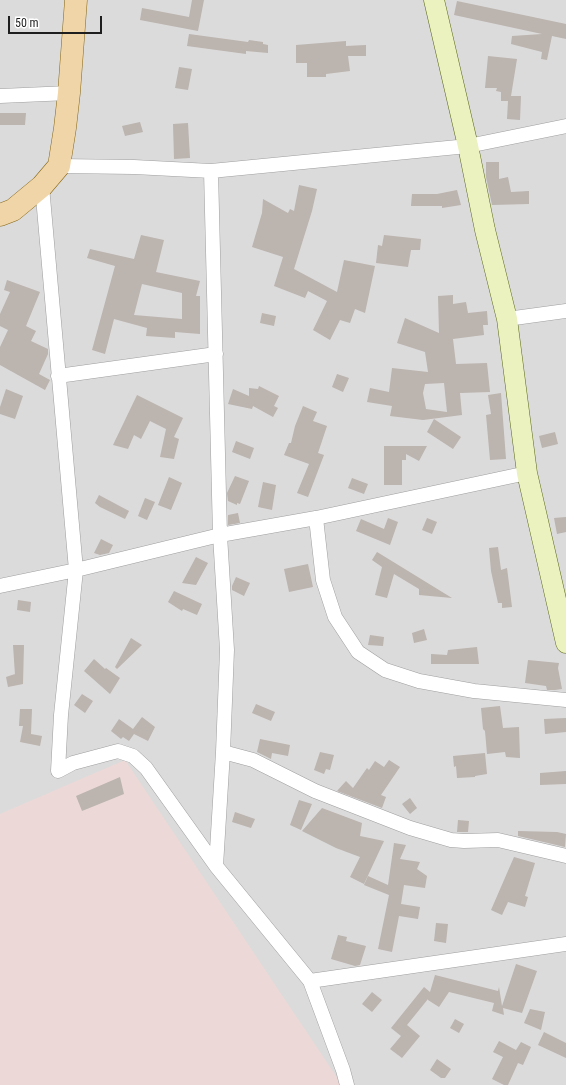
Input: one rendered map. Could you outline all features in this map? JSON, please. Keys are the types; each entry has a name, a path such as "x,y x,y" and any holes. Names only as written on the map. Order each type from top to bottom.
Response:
{"main road":[{"path":"0,215 13,210 42,186 58,166 66,128 76,0"}],"street":[{"path":"434,0 468,146 485,230 507,319 527,473 566,643"},
{"path":"0,96 69,92"},
{"path":"58,166 134,167 211,171 468,146 566,126"},
{"path":"211,171 220,535 227,650 216,866"},
{"path":"42,186 76,570 60,715 58,771 73,762 118,751 133,756 146,768 216,866 310,981 343,1070 346,1085"},
{"path":"507,319 566,311"},
{"path":"58,376 216,354"},
{"path":"0,586 76,570 220,535 316,518 527,473"},
{"path":"316,518 323,580 335,618 358,652 385,670 419,681 474,691 566,700"},
{"path":"223,752 254,760 315,791 350,806 417,830 451,840 464,842 498,840 566,856"},
{"path":"310,981 566,944"}],"shaded area":[{"path":"0,0 566,0 566,1085 0,1085"},
{"path":"125,760 342,1085 0,1085 0,814"}],"building":[{"path":"192,0 204,0 198,31 140,20 142,8 189,17"},
{"path":"457,1 566,24 566,39 552,36 547,60 541,59 542,52 511,44 512,36 542,34 454,15"},
{"path":"189,34 248,42 249,40 263,42 263,44 268,45 268,53 246,51 246,54 187,46"},
{"path":"346,41 346,46 366,45 366,56 348,56 350,71 326,74 326,77 307,77 307,63 296,63 296,45"},
{"path":"488,56 517,59 511,96 521,96 520,120 507,119 508,101 501,101 501,92 496,91 497,88 485,88"},
{"path":"179,67 192,69 188,90 175,88"},
{"path":"0,113 26,113 25,125 0,125"},
{"path":"140,122 143,132 125,136 122,126"},
{"path":"188,123 190,158 174,159 173,124"},
{"path":"486,162 499,162 499,179 508,177 511,192 529,191 529,204 492,205 486,177"},
{"path":"299,185 317,189 312,211 294,269 337,292 344,260 375,266 365,313 355,309 350,323 340,320 330,340 313,330 327,301 308,291 305,298 274,286 283,257 252,247 262,213 263,199 288,213 290,209 294,211"},
{"path":"457,190 461,205 442,208 442,206 411,206 412,194 437,194"},
{"path":"141,235 164,240 156,272 200,281 196,296 200,296 200,334 175,332 175,338 146,336 147,328 114,319 105,354 92,350 115,266 87,258 90,249 134,259","holes":["142,284 182,293 182,319 134,315"]},
{"path":"384,235 421,239 420,250 411,250 408,267 376,263 378,245 382,246"},
{"path":"7,280 40,292 26,326 36,331 31,341 48,349 48,354 39,374 50,380 45,390 0,365 0,347 8,330 0,326 0,314 10,292 4,290"},
{"path":"453,295 453,304 466,302 468,313 487,311 488,325 483,325 484,335 453,339 456,364 487,363 490,392 460,393 462,415 423,420 390,416 392,406 367,402 370,388 389,392 392,368 428,372 425,352 397,343 405,318 439,333 438,296","holes":["444,383 447,412 426,409 423,393 425,384"]},
{"path":"262,313 276,316 274,326 260,323"},
{"path":"337,374 349,378 343,392 332,387"},
{"path":"259,386 279,396 274,406 278,408 273,417 253,406 252,409 228,404 233,389 249,396 249,388 258,389"},
{"path":"6,389 23,396 15,419 0,414 0,407"},
{"path":"501,393 506,459 490,460 486,415 491,414 488,395"},
{"path":"137,395 183,418 174,437 179,439 174,459 160,457 166,429 150,421 141,439 134,435 128,449 113,445"},
{"path":"303,406 317,412 313,421 327,426 318,453 324,455 308,497 297,493 309,464 284,455 289,443 291,443 295,426"},
{"path":"434,419 461,437 453,449 427,432"},
{"path":"555,432 558,444 542,448 539,436"},
{"path":"236,441 254,448 250,459 232,452"},
{"path":"384,446 427,446 419,461 406,454 406,460 402,460 402,485 384,485"},
{"path":"235,476 249,481 240,504 237,503 237,505 228,501 227,493"},
{"path":"169,477 182,483 171,510 158,505"},
{"path":"352,478 368,484 364,494 348,488"},
{"path":"263,482 276,485 272,510 258,507"},
{"path":"99,495 129,511 125,519 95,503"},
{"path":"145,498 155,502 147,520 138,516"},
{"path":"238,513 240,523 228,525 228,515"},
{"path":"566,517 566,532 557,534 554,518"},
{"path":"388,518 398,522 390,545 356,531 361,519 384,529"},
{"path":"427,518 437,522 432,534 422,530"},
{"path":"101,539 113,545 109,553 100,555 94,553"},
{"path":"498,547 501,570 507,568 512,607 502,608 502,603 498,603 491,571 489,548"},
{"path":"377,552 452,598 419,595 419,589 394,574 387,598 375,595 382,567 372,560"},
{"path":"196,557 208,563 196,585 182,583"},
{"path":"308,564 313,587 289,592 284,569"},
{"path":"236,577 250,583 244,596 232,590"},
{"path":"174,591 202,604 197,615 183,609 182,611 168,602"},
{"path":"18,600 31,602 30,612 17,610"},
{"path":"424,629 427,640 414,643 412,633"},
{"path":"370,635 384,637 383,646 368,645"},
{"path":"131,638 142,645 117,669 115,667"},
{"path":"13,645 24,645 23,684 8,687 6,677 15,674"},
{"path":"477,647 479,664 431,664 431,654 447,655 448,650"},
{"path":"94,659 105,669 106,668 120,678 110,694 84,671"},
{"path":"528,660 559,663 558,668 562,689 547,690 546,686 525,683"},
{"path":"82,694 93,701 85,713 74,705"},
{"path":"256,704 275,712 271,721 252,713"},
{"path":"500,706 503,728 519,727 520,758 506,757 505,752 487,754 481,708"},
{"path":"20,709 32,709 31,734 42,736 40,746 20,742 23,726 19,726"},
{"path":"142,717 155,727 148,741 134,734 129,741 123,737 121,739 111,731 119,719 133,729"},
{"path":"566,718 566,732 545,734 544,719"},
{"path":"260,739 290,745 288,756 272,753 271,759 257,752"},
{"path":"320,752 334,755 330,770 326,769 324,774 314,770"},
{"path":"485,753 487,774 475,777 457,778 453,756"},
{"path":"389,760 400,767 381,795 386,797 382,808 337,791 346,781 353,788 367,768 369,770 375,761 384,767"},
{"path":"566,771 566,784 540,785 540,773"},
{"path":"120,777 124,794 82,811 76,796"},
{"path":"410,798 417,808 410,814 402,804"},
{"path":"299,800 312,804 301,830 290,825"},
{"path":"322,808 362,823 360,836 384,841 364,884 350,877 360,857 336,848 302,831"},
{"path":"235,812 255,819 251,828 232,822"},
{"path":"458,820 469,821 468,832 457,832"},
{"path":"518,831 557,832 566,834 565,847 518,836"},
{"path":"394,843 406,845 400,859 420,862 417,869 427,876 425,888 404,885 401,904 420,907 418,919 399,916 392,952 378,949 389,895 364,885 368,876 388,885"},
{"path":"514,857 535,863 525,896 528,897 525,907 508,902 502,915 491,910"},
{"path":"436,923 448,924 446,943 434,941"},
{"path":"338,935 347,937 346,941 366,946 360,965 355,966 331,959"},
{"path":"516,964 537,971 522,1013 503,1008 504,1015 492,1011 494,1003 449,992 439,1007 428,999 407,1025 420,1036 402,1058 390,1049 401,1036 391,1028 424,987 430,992 435,975 498,991 499,987 502,1006"},
{"path":"372,992 382,1000 372,1012 362,1004"},
{"path":"530,1009 545,1012 541,1030 524,1023"},
{"path":"455,1019 464,1024 459,1033 450,1028"},
{"path":"544,1032 566,1043 566,1058 538,1045"},
{"path":"499,1041 516,1050 521,1042 531,1047 523,1065 518,1063 508,1085 504,1085 492,1079 503,1057 493,1052"},
{"path":"437,1059 451,1069 445,1078 441,1078 430,1070"}]}
